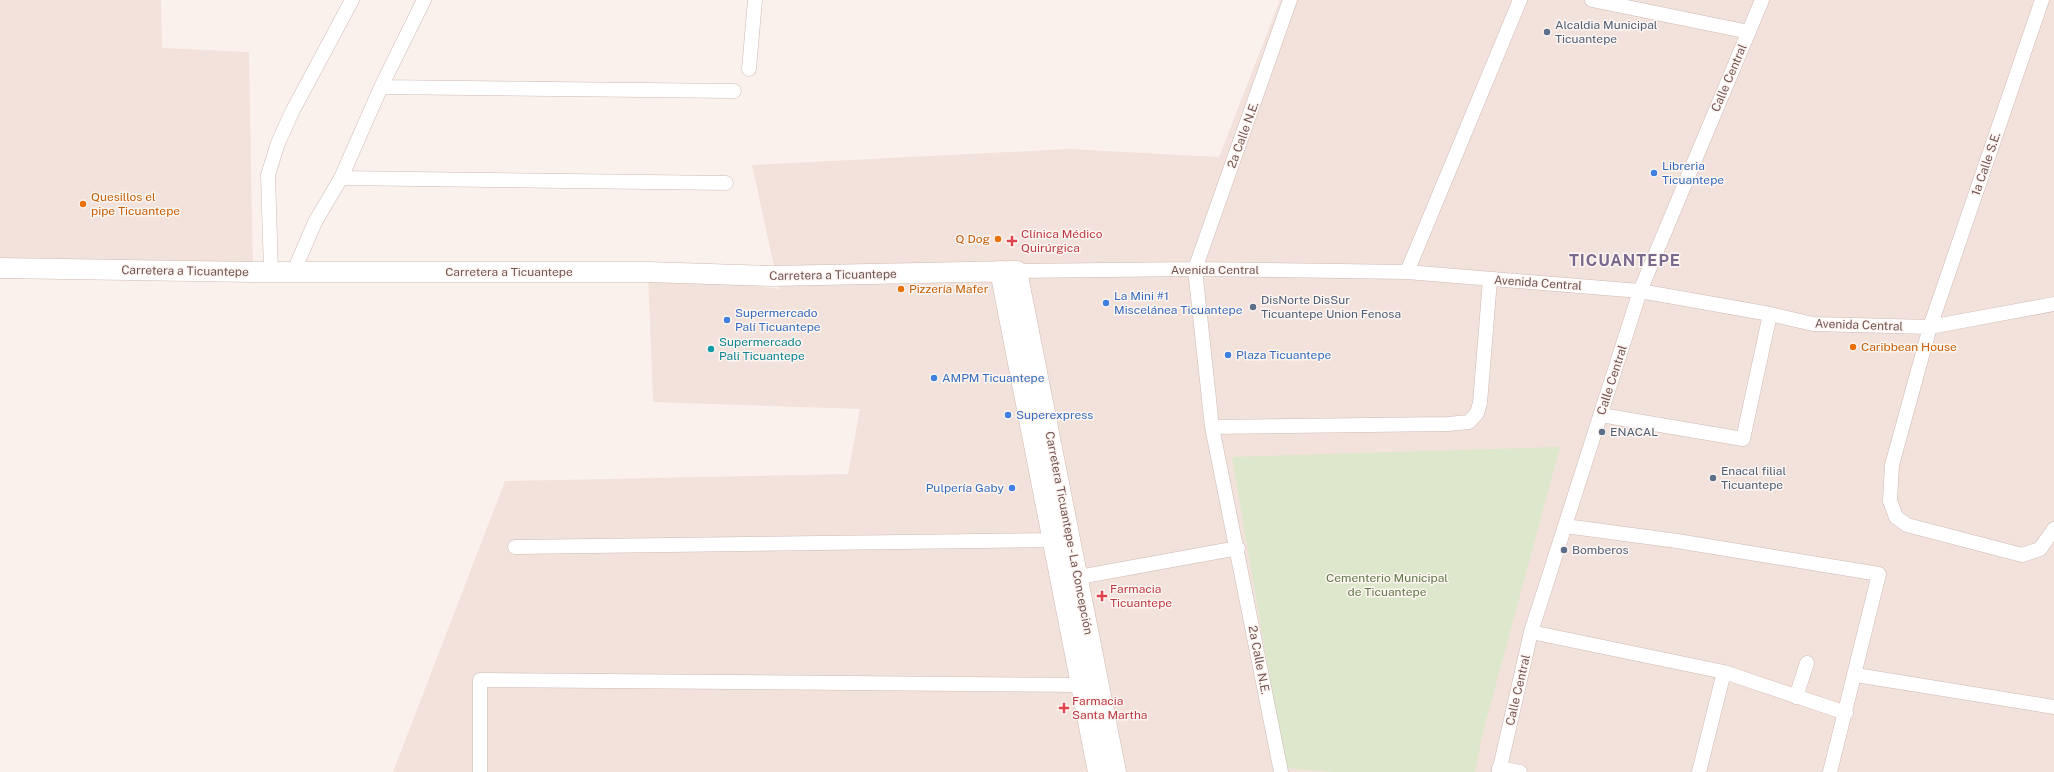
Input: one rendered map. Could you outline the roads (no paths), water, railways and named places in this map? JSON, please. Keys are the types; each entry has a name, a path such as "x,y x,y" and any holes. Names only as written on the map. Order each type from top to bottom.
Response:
{"main road":[{"name":"Carretera a Ticuantepe","path":"0,268 271,271 648,272 772,276 1009,271"},
{"name":"Carretera Ticuantepe - La Concepción","path":"1009,271 1090,685 1116,772"},
{"name":"Carretera Ticuantepe - La Concepción","path":"1090,685 1098,772"}],"street":[{"path":"271,271 268,175 270,168 278,143 292,112 352,0"},
{"path":"294,271 315,222 341,178 381,87 424,0"},
{"path":"749,69 755,0"},
{"name":"2a Calle N.E.","path":"1281,772 1238,548 1212,427 1195,269 1290,0"},
{"path":"1407,272 1520,0"},
{"path":"1592,0 1749,32"},
{"name":"Calle Central","path":"1499,770 1531,632 1640,291 1762,0"},
{"name":"1a Calle S.E.","path":"2042,0 1930,327 1892,465 1890,501 1896,517 1908,525 2022,555 2040,548 2054,529"},
{"path":"381,87 734,91"},
{"path":"341,178 726,183"},
{"name":"Avenida Central","path":"1009,271 1195,269 1407,272 1490,280 1640,291 1770,314 1813,324 1930,327 2054,304"},
{"path":"1212,427 1448,424 1469,422 1477,413 1480,403 1490,280"},
{"path":"1600,415 1743,439 1770,314"},
{"path":"1565,526 1676,541 1879,574 1856,675 1830,772"},
{"path":"515,547 1061,540"},
{"path":"1069,578 1238,548"},
{"path":"1531,632 1724,672 1846,714"},
{"path":"1796,697 1807,663"},
{"path":"1699,772 1724,672"},
{"path":"1856,675 2054,707"},
{"path":"480,772 480,680 1090,685"},
{"path":"1499,770 1520,772"}],"place":[{"name":"Alcaldia Municipal Ticuantepe","path":"1547,32"},
{"name":"Libreria Ticuantepe","path":"1654,173"},
{"name":"Quesillos el pipe Ticuantepe","path":"83,204"},
{"name":"Q Dog","path":"998,239"},
{"name":"Clínica Médico Quirúrgica","path":"1012,241"},
{"name":"Pizzería Mafer","path":"901,289"},
{"name":"La Mini #1 Miscelánea Ticuantepe","path":"1106,303"},
{"name":"DisNorte DisSur Ticuantepe Union Fenosa","path":"1253,307"},
{"name":"Supermercado Palí Ticuantepe","path":"727,320"},
{"name":"Caribbean House","path":"1853,347"},
{"name":"Supermercado Pali Ticuantepe","path":"711,349"},
{"name":"Plaza Ticuantepe","path":"1228,355"},
{"name":"AMPM Ticuantepe","path":"934,378"},
{"name":"Superexpress","path":"1008,415"},
{"name":"ENACAL","path":"1602,432"},
{"name":"Enacal filial Ticuantepe","path":"1713,478"},
{"name":"Pulpería Gaby","path":"1012,488"},
{"name":"Bomberos","path":"1564,550"},
{"name":"Farmacia Ticuantepe","path":"1102,596"},
{"name":"Farmacia Santa Martha","path":"1064,708"}],"district":[{"name":"TICUANTEPE","path":"1625,260"}],"park label":[{"name":"Cementerio Municipal de Ticuantepe","path":"1387,585"}]}
